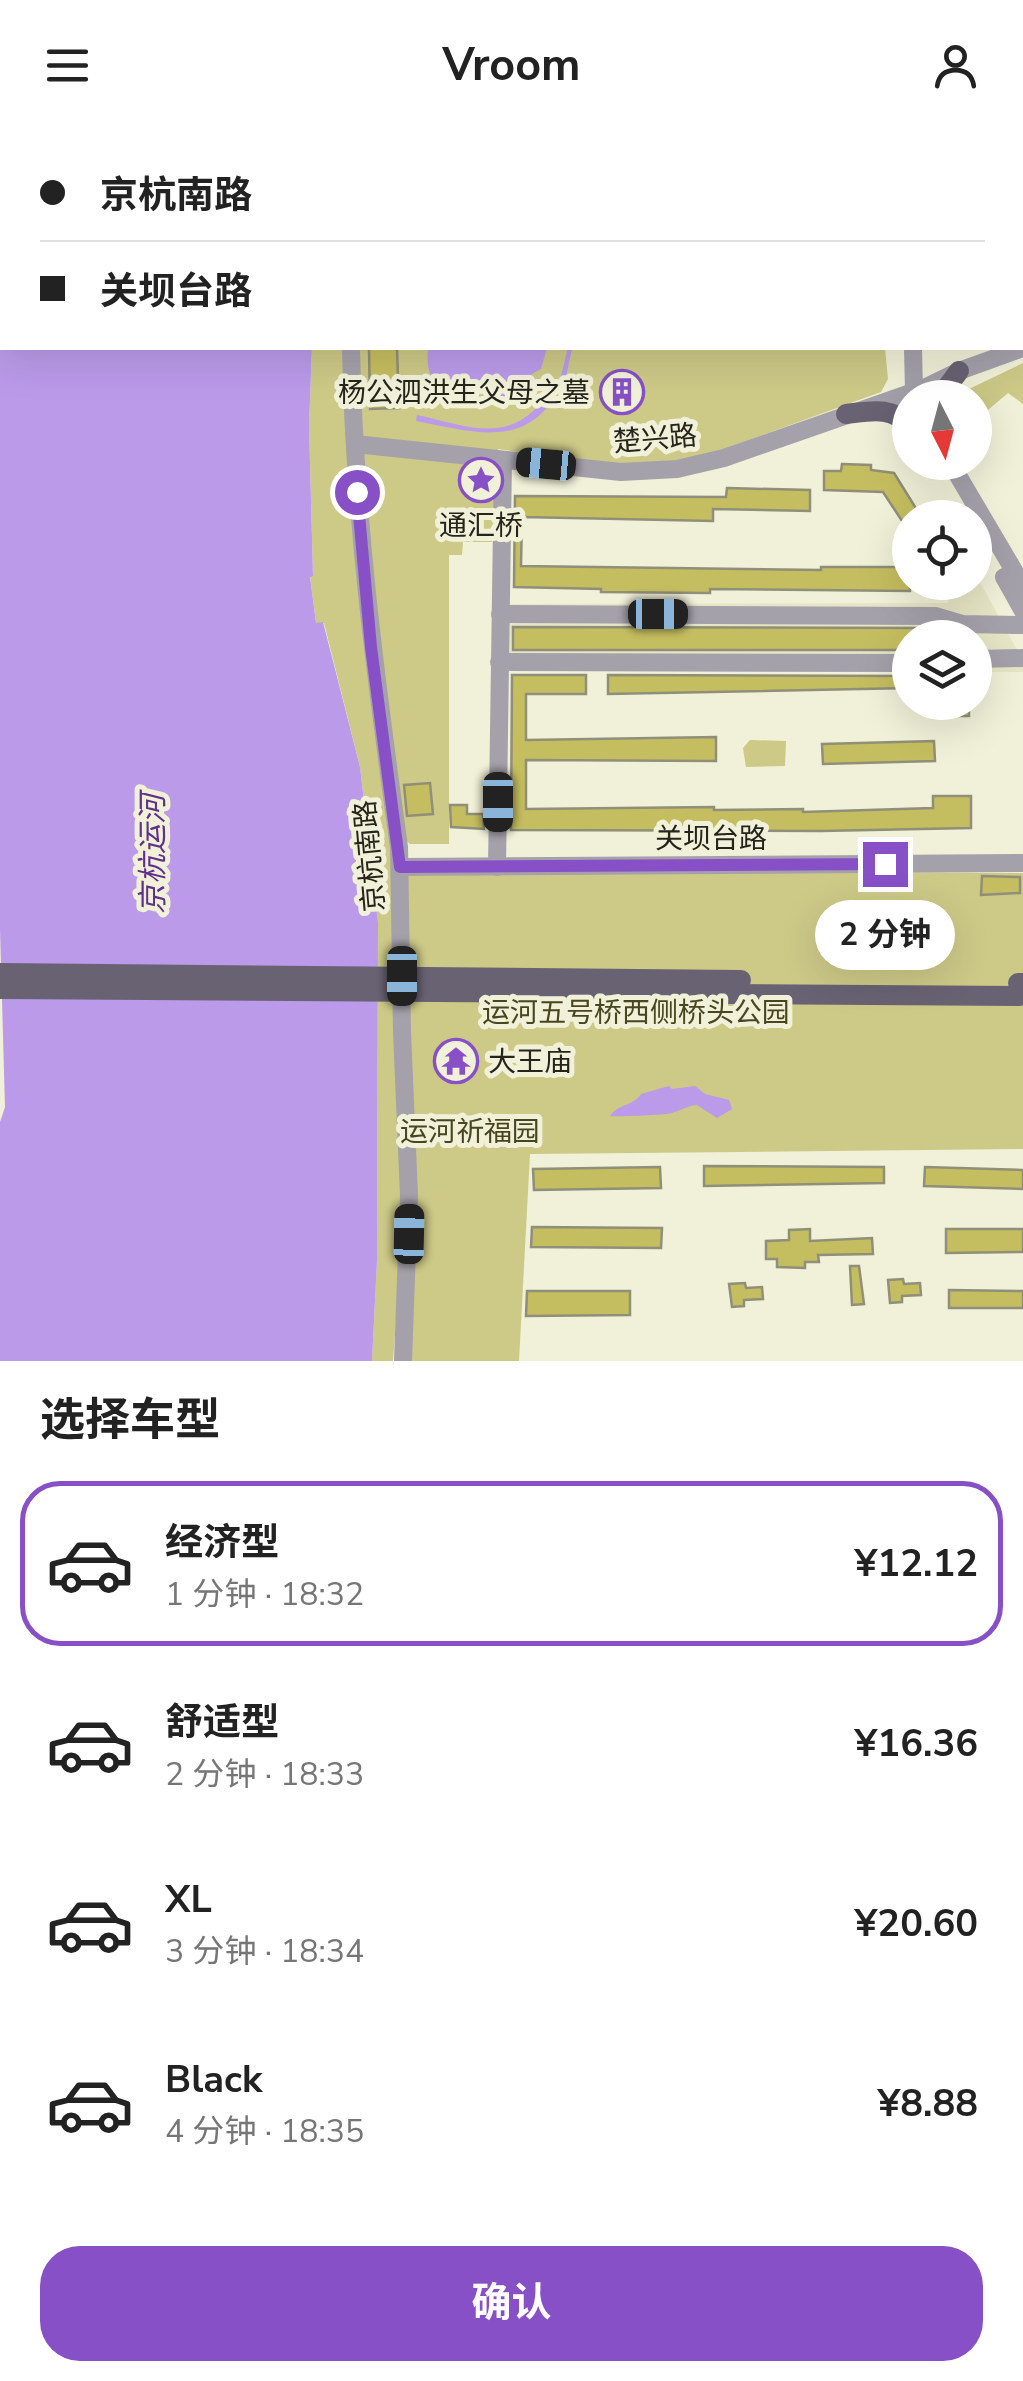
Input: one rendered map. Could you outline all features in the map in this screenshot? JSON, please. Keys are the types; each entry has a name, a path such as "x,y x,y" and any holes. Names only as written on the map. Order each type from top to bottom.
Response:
{"main road":[{"path":"944,380 966,368"},
{"path":"846,414 892,412"},
{"path":"0,974 1021,990"},
{"path":"0,989 1021,990"}],"street":[{"name":"京杭南路","path":"351,350 371,647 400,867 409,1195 403,1361"},
{"path":"913,350 914,380"},
{"path":"966,368 1017,350"},
{"name":"楚兴路","path":"355,444 621,472 676,469 724,458 846,414 892,402"},
{"path":"497,867 503,460"},
{"path":"951,480 1023,586"},
{"path":"992,558 1023,611"},
{"path":"500,614 935,616 962,624 1023,626"},
{"path":"992,659 1023,658"},
{"path":"499,662 892,663"},
{"name":"关坝台路","path":"400,867 1023,863"}],"shaded area":[{"path":"990,600 1023,661 1023,672 992,672 992,620 892,620 892,667 504,667 505,604"}],"green space":[{"path":"312,350 885,350 888,379 881,392 691,461 610,465 498,449 492,542 463,542 462,555 449,555 449,844 410,844 403,838 392,849 400,1169 393,1361 372,1361 377,1261 378,922 360,767 324,623 316,623 310,576 313,575 309,425"},
{"path":"1023,363 1023,404 1008,393 992,407 992,380 988,380"},
{"path":"750,740 786,741 785,766 746,767 743,748"},
{"name":"运河五号桥西侧桥头公园","path":"410,872 1023,873 1023,1149 530,1154 519,1361 409,1361 405,880"}],"water":[{"name":"京杭运河","path":"0,350 312,350 310,577 316,623 323,622 360,767 378,922 377,1261 372,1361 0,1361 0,1122 5,1107 0,929"},
{"path":"428,350 546,350 541,369 512,399 483,391 446,389 433,379"},
{"path":"567,350 572,350 552,402 537,418 520,427 482,432 416,421 417,415 468,427 513,424 541,403 561,374"},
{"path":"669,1086 695,1086 705,1094 729,1100 732,1109 717,1118 697,1105 668,1114 610,1116 641,1094"}],"building":[{"path":"369,350 397,350 399,408 370,409"},
{"path":"842,464 871,465 871,470 892,473 892,480 898,480 911,500 892,500 892,506 883,492 824,490 824,471 841,471"},
{"path":"727,488 810,490 810,511 713,509 713,521 522,517 521,566 821,570 892,567 892,591 601,592 514,587 515,496 726,497"},
{"path":"513,627 892,628 892,650 513,650"},
{"path":"512,675 586,675 586,694 526,694 526,740 716,737 716,761 526,760 526,809 714,807 803,812 933,808 933,796 971,796 971,828 511,830"},
{"path":"608,675 892,676 892,688 608,694"},
{"path":"934,741 935,761 823,764 822,744"},
{"path":"430,783 433,814 407,816 404,785"},
{"path":"450,805 467,805 467,814 483,814 484,829 451,827"},
{"path":"982,876 1020,877 1020,893 981,895"},
{"path":"704,1166 884,1167 884,1183 704,1186"},
{"path":"660,1167 661,1188 534,1190 533,1169"},
{"path":"925,1167 1023,1170 1023,1189 924,1186"},
{"path":"532,1227 662,1228 661,1248 531,1247"},
{"path":"810,1229 810,1241 872,1238 873,1254 818,1255 819,1262 805,1262 805,1268 777,1267 777,1259 766,1259 766,1241 789,1240 789,1230"},
{"path":"946,1229 1023,1229 1023,1252 946,1253"},
{"path":"850,1266 859,1266 864,1304 852,1305"},
{"path":"903,1279 904,1284 920,1283 921,1295 902,1296 902,1302 890,1303 888,1280"},
{"path":"745,1283 746,1288 762,1287 763,1299 744,1300 744,1306 732,1307 729,1284"},
{"path":"949,1290 1023,1291 1023,1308 949,1308"},
{"path":"527,1291 630,1291 630,1315 526,1316"}],"place":[{"name":"杨公泗洪生父母之墓","path":"622,392"},
{"name":"通汇桥","path":"481,480"},
{"name":"大王庙","path":"456,1061"}],"route":[{"path":"357,492 371,647 400,867 885,864"}],"park label":[{"name":"运河祈福园","path":"470,1131"}]}
